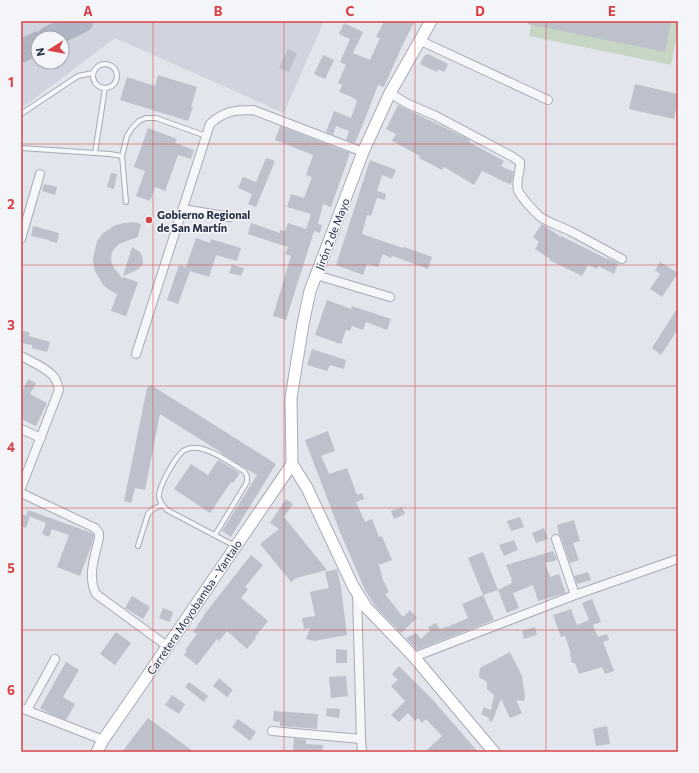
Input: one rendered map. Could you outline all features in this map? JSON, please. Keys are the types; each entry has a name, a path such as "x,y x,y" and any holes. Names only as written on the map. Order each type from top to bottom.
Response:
{"main road":[{"name":"Jirón 2 de Mayo","path":"292,464 291,398 310,291 363,152 390,93 432,21"},
{"name":"Carretera Moyobamba - Yantalo","path":"97,752 103,740 292,464"},
{"path":"292,464 307,488 352,586 366,607 414,658 494,752"}],"street":[{"path":"420,41 548,100"},
{"path":"390,93 406,103 436,116 513,157 520,162 521,168 518,181 518,190 522,198 539,216 622,258"},
{"path":"136,354 210,124 224,113 238,110 253,110 363,152"},
{"path":"21,239 40,174"},
{"path":"183,209 230,217"},
{"path":"316,275 390,297"},
{"path":"21,356 44,368 54,376 58,382 59,390 21,488"},
{"path":"21,429 41,438"},
{"path":"21,493 95,528 99,532 91,575 96,594 167,646"},
{"path":"556,539 575,595"},
{"path":"414,658 575,595 678,559"},
{"path":"357,594 362,752"},
{"path":"56,659 24,709 103,740"},
{"path":"272,731 361,739"}],"lane":[{"path":"105,64 114,68 116,78 114,83 105,88 96,83 93,78 93,73 100,65 105,64"},
{"path":"21,114 78,76 93,73"},
{"path":"95,153 105,88"},
{"path":"126,202 122,156 127,136 139,121 146,118 156,118 206,136"},
{"path":"21,148 122,156"},
{"path":"215,535 246,482 247,476 244,471 211,452 199,448 190,448 183,451 167,474 160,492 162,505 167,510 236,546"},
{"path":"138,546 148,514 153,509 162,505"}],"shaded area":[{"path":"21,21 324,21 284,113 115,38 21,109"}],"green space":[{"path":"532,21 678,21 678,29 671,65 529,36"}],"building":[{"path":"384,21 415,21 384,87 378,85 354,143 346,140 349,131 336,126 333,135 326,132 334,111 351,118 357,101 352,97 339,92 342,85 338,83 346,65 340,62 350,39 339,34 344,23 363,32 353,53 370,60 380,38 376,37"},
{"path":"528,21 671,21 665,52 528,24"},
{"path":"288,49 297,53 289,72 279,68"},
{"path":"428,54 448,64 444,72 438,69 437,72 420,64 424,56"},
{"path":"323,55 334,60 325,79 314,74"},
{"path":"158,75 197,87 191,107 193,107 188,121 120,100 127,77 155,86"},
{"path":"635,84 678,94 674,119 629,109"},
{"path":"398,105 470,140 469,142 504,161 501,166 514,172 511,185 482,171 474,185 444,167 442,170 419,158 420,156 392,141 396,134 386,129"},
{"path":"280,126 350,153 331,207 323,204 318,224 322,225 320,233 314,231 286,320 273,316 291,256 285,254 288,247 248,234 251,223 280,233 280,230 285,231 288,223 306,229 311,214 287,207 291,194 304,198 312,177 306,175 313,155 275,140"},
{"path":"148,128 177,139 175,143 194,150 191,159 178,155 165,191 155,187 150,201 136,196 145,171 134,167"},
{"path":"266,158 275,161 256,207 248,204 252,194 238,188 243,177 256,182"},
{"path":"370,160 396,170 392,179 382,175 377,191 386,194 385,200 377,198 371,216 367,215 362,234 432,257 428,269 392,256 391,258 383,254 378,267 367,264 363,275 336,265"},
{"path":"111,173 117,174 114,189 107,187"},
{"path":"44,184 57,187 55,195 42,191"},
{"path":"134,222 141,224 138,237 119,244 112,252 111,261 114,268 123,279 123,277 138,282 126,316 111,311 117,294 103,285 94,269 93,259 97,241 103,233 116,225"},
{"path":"542,224 561,237 618,263 614,274 598,266 597,269 588,265 582,276 549,260 550,259 535,249 539,242 533,237"},
{"path":"33,226 59,233 57,243 31,236"},
{"path":"196,238 210,243 211,239 241,248 237,261 216,255 209,277 190,271 178,304 167,300 179,265 186,267"},
{"path":"132,247 140,252 143,264 137,270 123,276"},
{"path":"660,262 678,273 662,297 650,289 660,274 655,270"},
{"path":"232,265 244,268 241,276 229,273"},
{"path":"327,300 351,309 352,306 391,319 387,330 366,322 363,330 352,326 350,331 346,330 341,344 315,335"},
{"path":"678,307 678,329 661,355 652,348"},
{"path":"23,331 29,332 29,336 50,342 47,352 32,348 32,345 21,343"},
{"path":"312,349 346,360 344,369 330,365 327,371 307,365"},
{"path":"28,379 36,383 30,394 47,403 36,426 21,419 21,393"},
{"path":"151,385 276,464 231,537 222,531 257,475 160,414 145,490 135,488 131,503 124,501 147,388"},
{"path":"328,431 335,451 321,456 329,474 347,468 357,495 362,493 364,499 356,502 365,522 372,519 379,537 382,536 392,560 379,565 383,580 389,592 385,594 403,617 410,610 417,618 401,633 375,606 365,590 340,532 305,440"},
{"path":"218,460 240,473 233,483 231,482 210,513 174,489 191,464 208,475"},
{"path":"286,499 293,504 284,517 327,570 296,578 291,582 260,544 279,529 270,523"},
{"path":"402,507 405,514 394,519 391,511"},
{"path":"28,510 94,535 80,576 57,567 69,535 52,529 49,537 42,534 46,523 26,515"},
{"path":"21,514 30,517 26,528 21,526"},
{"path":"520,517 524,527 511,531 507,521"},
{"path":"574,520 580,541 573,543 579,560 570,563 559,535 557,525"},
{"path":"544,528 548,539 536,543 532,533"},
{"path":"514,540 518,550 504,556 499,545"},
{"path":"553,551 557,560 545,563 550,577 559,574 566,593 538,601 533,585 513,593 519,608 507,613 498,590 512,583 506,565"},
{"path":"483,552 498,590 483,595 468,558"},
{"path":"251,555 263,565 245,587 248,589 241,598 268,621 247,649 227,631 219,641 217,639 197,665 184,655 187,651 185,650 197,634 193,632 206,612"},
{"path":"337,569 341,587 347,635 314,641 306,639 310,628 304,629 302,618 315,616 310,592 329,588 325,572"},
{"path":"588,572 591,580 577,584 574,576"},
{"path":"483,595 494,620 417,650 406,638 416,633 421,639 430,630 428,627 436,623 440,629 468,618 462,604"},
{"path":"132,596 150,607 143,619 125,608"},
{"path":"592,599 601,622 593,625 598,637 607,634 609,640 603,642 614,671 605,674 602,667 579,674 575,663 572,663 571,654 565,636 561,637 553,615 571,609 577,625 589,620 582,603"},
{"path":"163,608 173,612 170,622 159,618"},
{"path":"535,627 537,635 524,639 522,631"},
{"path":"116,632 131,643 115,665 100,654"},
{"path":"336,649 347,650 347,663 336,663"},
{"path":"510,652 522,676 525,697 524,701 516,700 522,713 510,718 501,699 492,722 489,721 489,718 481,714 484,707 491,710 494,695 487,689 487,682 479,677 480,668"},
{"path":"66,662 79,670 63,697 75,704 66,720 40,708"},
{"path":"399,666 433,700 478,752 425,752 442,736 426,719 422,723 418,718 415,721 408,713 399,722 391,715 405,701 391,686 398,680 392,674"},
{"path":"346,676 348,696 331,698 329,677"},
{"path":"219,678 233,690 227,697 213,686"},
{"path":"189,682 208,696 204,702 185,687"},
{"path":"172,695 185,704 179,714 165,705"},
{"path":"327,708 340,709 339,718 326,716"},
{"path":"274,711 318,714 317,729 280,726 280,722 273,721"},
{"path":"148,718 194,752 122,752"},
{"path":"238,719 256,732 250,741 232,727"},
{"path":"607,726 610,744 596,746 593,729"},
{"path":"294,738 306,740 306,744 323,745 322,752 293,752"}],"taxiway":[{"path":"64,30 82,21"},
{"path":"21,51 30,47"}],"place":[{"name":"Gobierno Regional de San Martín","path":"149,220"}]}
